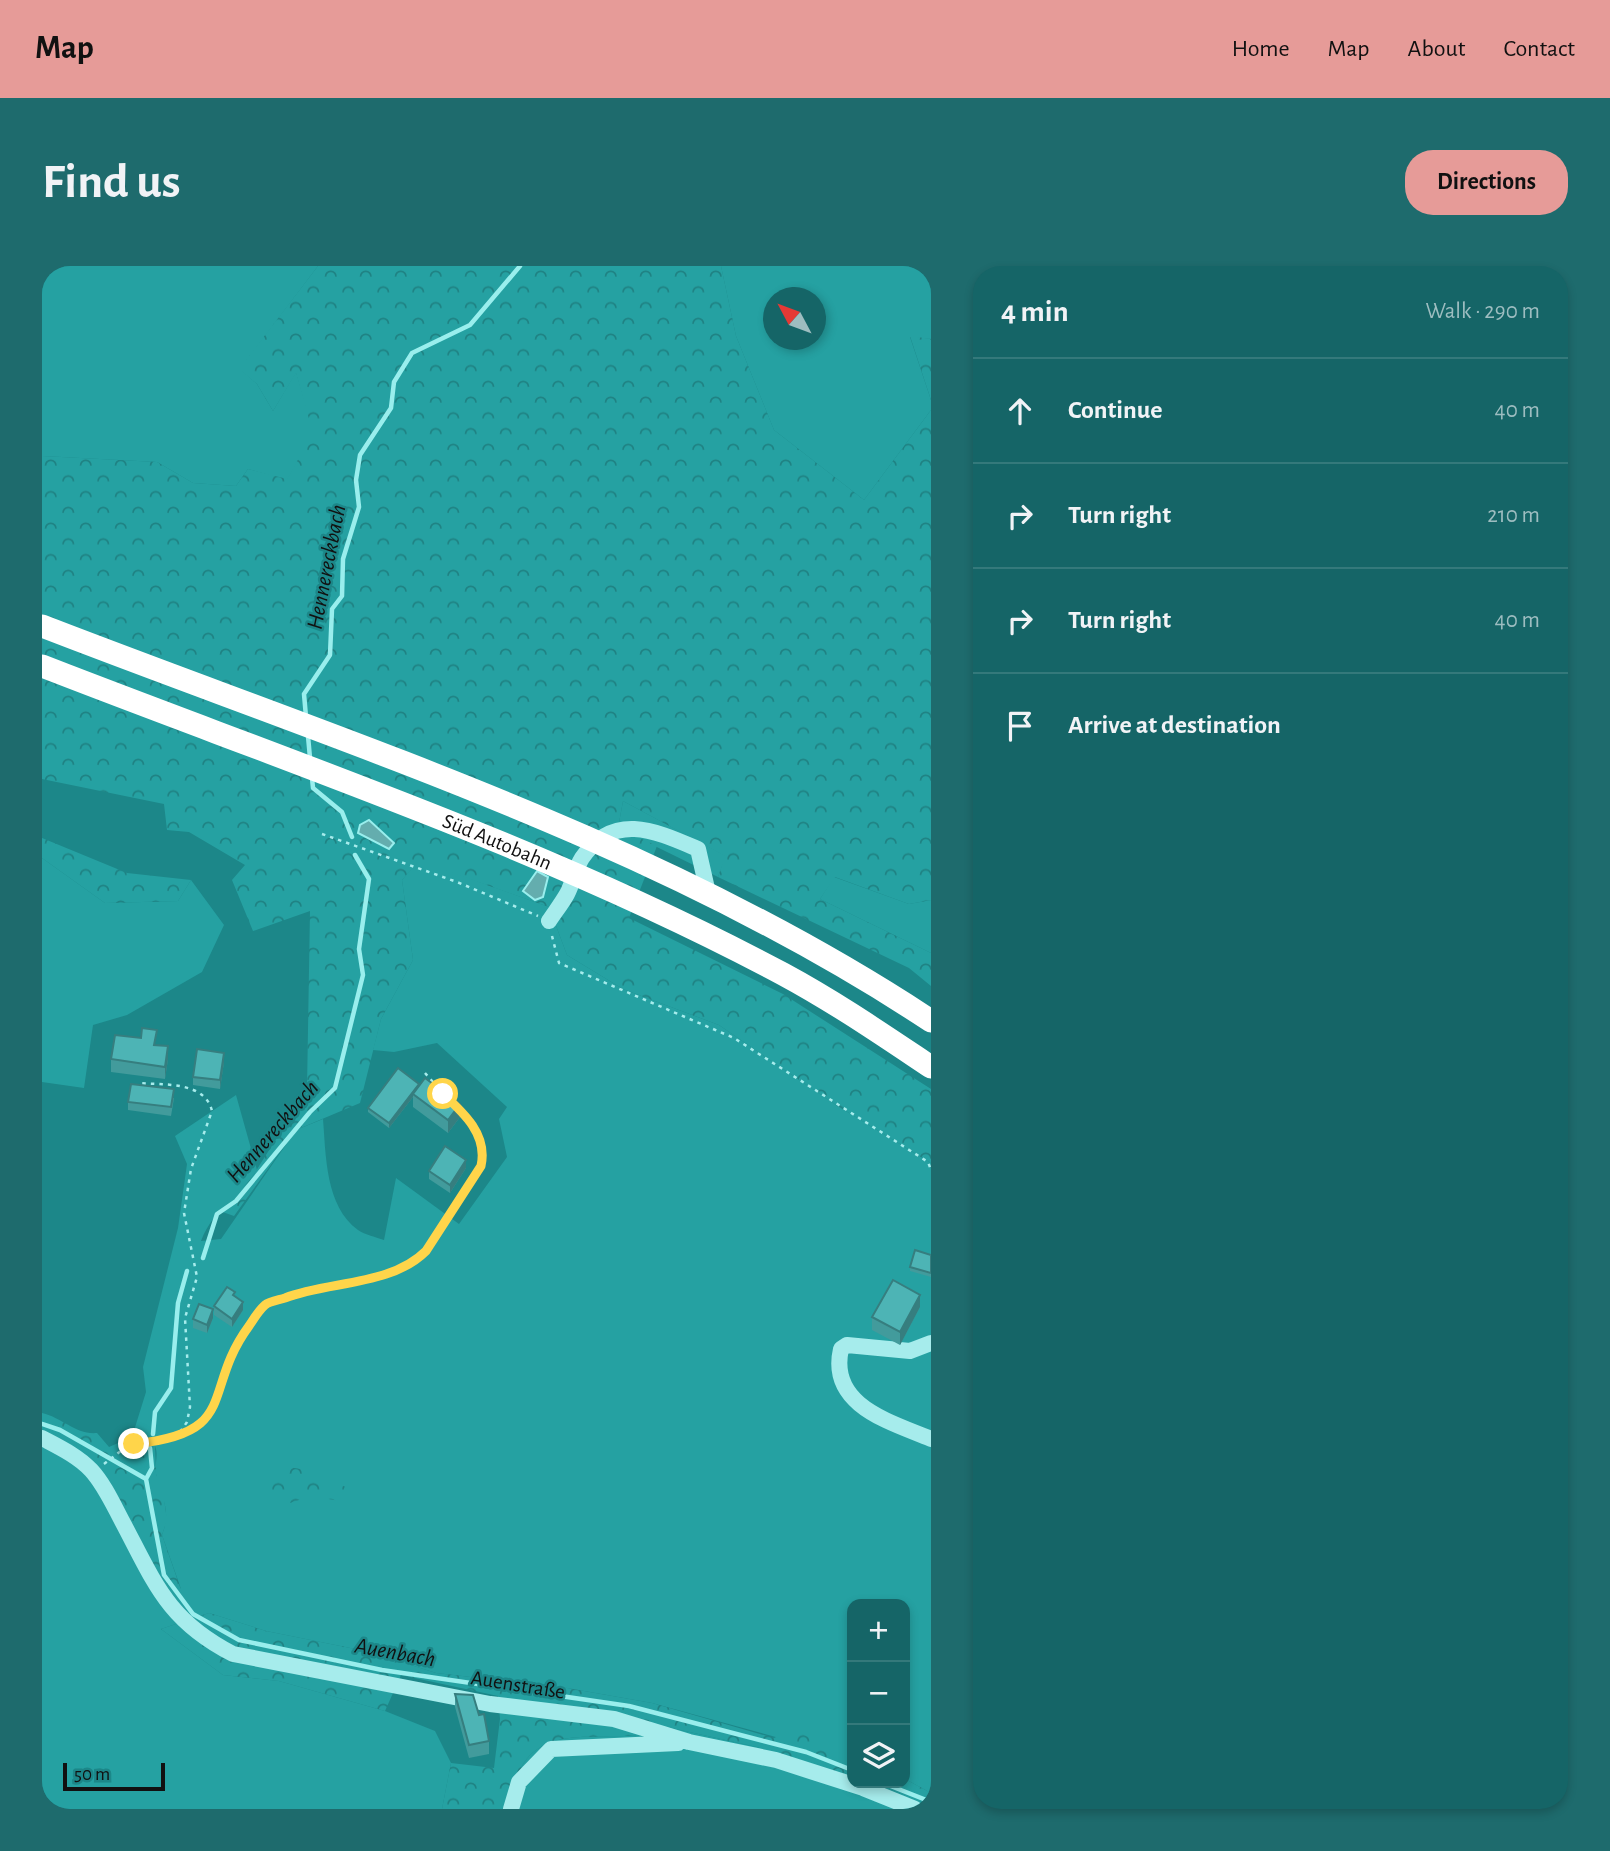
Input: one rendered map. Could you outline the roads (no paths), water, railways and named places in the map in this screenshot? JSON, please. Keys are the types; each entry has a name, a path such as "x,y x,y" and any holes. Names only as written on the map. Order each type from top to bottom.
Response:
{"highway":[{"name":"Süd Autobahn","path":"42,626 411,766 651,866 800,939 931,1021"},
{"name":"Süd Autobahn","path":"42,667 524,852 637,901 785,975 931,1067"}],"street":[{"path":"549,921 567,894 582,859 602,838 624,827 659,834 698,849 708,893"},
{"path":"931,1343 910,1351 847,1345 841,1349 839,1366 847,1391 858,1405 898,1428 931,1439"},
{"name":"Auenstraße","path":"42,1438 74,1456 93,1472 154,1582 179,1618 204,1639 233,1654 490,1704 614,1719 689,1742 776,1760 863,1787 915,1809"},
{"path":"511,1809 519,1782 551,1749 689,1742"}],"waterway":[{"name":"Hennereckbach","path":"306,717 304,694 330,655 332,609 342,596 343,559 359,507 356,480 360,455 391,408 394,382 412,353 470,325 520,266"},
{"name":"Hennereckbach","path":"308,736 310,758"},
{"name":"Hennereckbach","path":"312,778 313,788 342,812 352,837"},
{"name":"Hennereckbach","path":"203,1258 217,1214 236,1201 310,1112 335,1088 363,975 359,949 369,879 355,855"},
{"name":"Hennereckbach","path":"153,1434 155,1412 171,1388 178,1303 187,1271"},
{"name":"Auenbach","path":"42,1424 60,1430 146,1479 164,1575 193,1614 239,1640 382,1670 629,1706 806,1752 847,1768"},
{"name":"Hennereckbach","path":"146,1479 152,1468 150,1448"},
{"name":"Auenbach","path":"896,1788 931,1802"}]}
